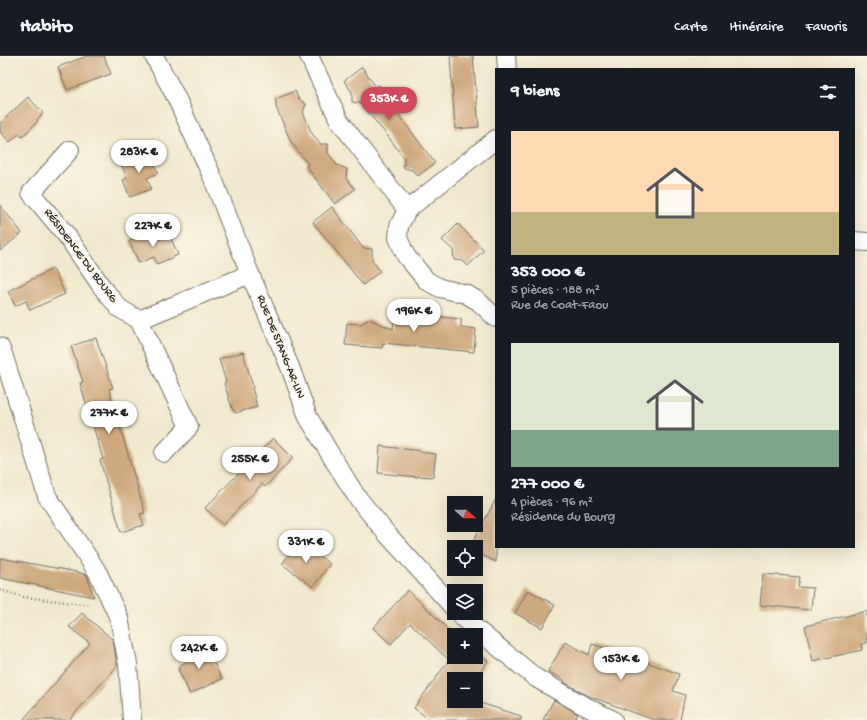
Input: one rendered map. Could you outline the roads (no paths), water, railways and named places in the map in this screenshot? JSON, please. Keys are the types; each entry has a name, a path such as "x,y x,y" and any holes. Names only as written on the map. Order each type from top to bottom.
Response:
{"street":[{"name":"RUE DE STANG-AR-LIN","path":"154,56 176,97 212,176 250,274 290,367 308,417 334,462 357,497 387,534 447,600"},
{"path":"309,56 339,120 407,210"},
{"path":"506,56 507,68"},
{"path":"495,140 407,210 399,226 398,238 406,256 428,281 440,288 466,294 478,301 495,317"},
{"name":"RÉSIDENCE DU BOURG","path":"70,150 32,193 68,236 102,287 119,308 139,320"},
{"path":"855,241 867,242"},
{"path":"164,453 189,427 139,320 250,274"},
{"path":"0,347 6,361 47,496 97,572 119,618 128,664 132,720"},
{"path":"466,620 536,678 581,704 613,720"}]}
